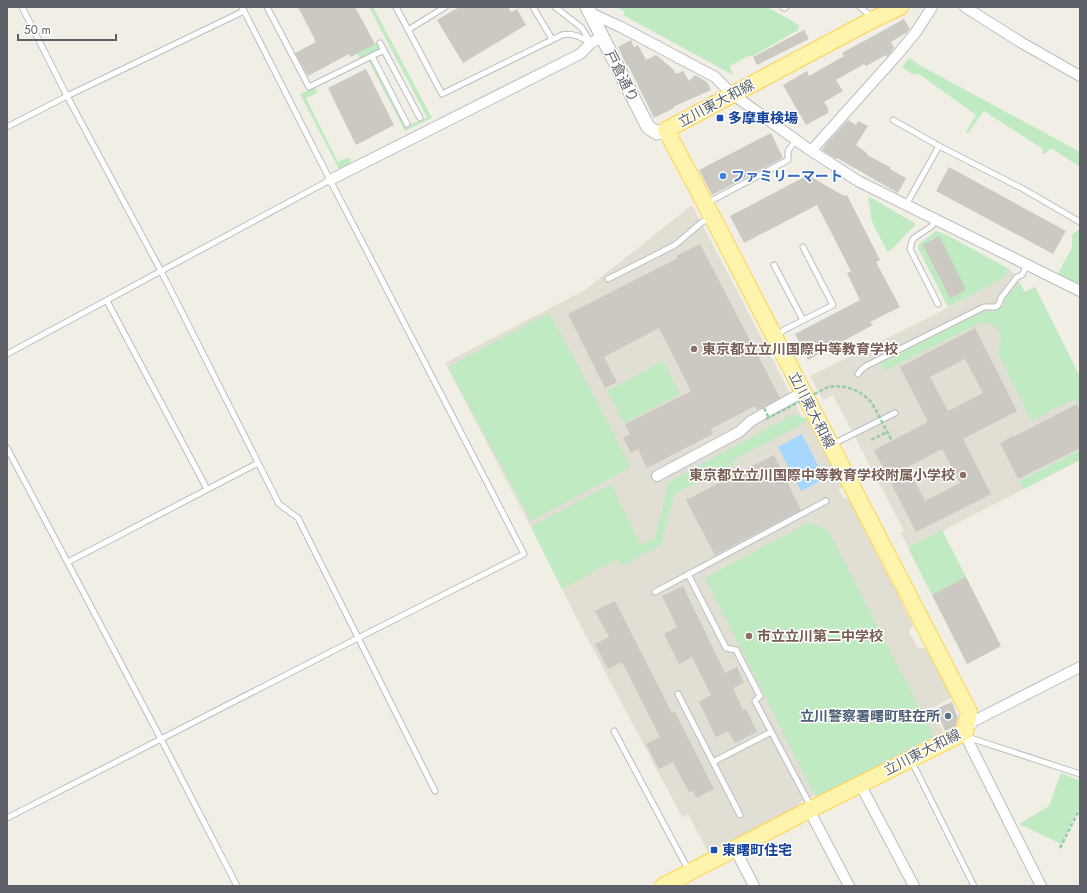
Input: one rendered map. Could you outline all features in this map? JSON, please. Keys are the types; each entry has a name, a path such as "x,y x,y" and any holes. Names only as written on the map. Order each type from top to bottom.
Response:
{"main road":[{"name":"立川東大和線","path":"663,886 860,784 910,759 966,734 969,712 666,130 874,19 900,7"}],"street":[{"path":"812,150 897,55 916,32 932,7"},
{"path":"965,7 1022,43 1080,76"},
{"name":"戸倉通り","path":"589,10 596,40 648,126 657,132 666,130"},
{"path":"589,10 715,77 732,94 796,140 858,181 1080,291"},
{"path":"330,180 580,54 596,40"},
{"path":"657,476 739,432 751,421 803,392"},
{"path":"1041,886 966,734 974,721 1080,666"},
{"path":"860,784 914,886"},
{"path":"809,810 849,886"},
{"path":"735,849 754,886"}],"lane":[{"path":"22,7 67,96 161,271 279,504 298,518 435,791"},
{"path":"267,7 309,87 384,50"},
{"path":"396,7 442,94 562,34 575,34 596,40"},
{"path":"408,30 445,7"},
{"path":"533,7 552,40"},
{"path":"555,7 596,40"},
{"path":"860,7 874,19"},
{"path":"7,127 243,9 524,554 7,818"},
{"path":"380,43 420,118"},
{"path":"372,56 407,124"},
{"path":"893,120 939,146 1025,190 1080,222"},
{"path":"608,279 675,245 701,223 708,210 788,160 788,151 796,140"},
{"path":"906,205 939,146"},
{"path":"7,354 330,180"},
{"path":"935,220 932,226 914,238 910,249 938,304"},
{"path":"774,337 784,330 833,305 803,247"},
{"path":"774,265 803,320"},
{"path":"858,374 866,366 984,307 996,307 1017,277 1022,275 1027,265"},
{"path":"107,301 207,489"},
{"path":"831,445 895,413"},
{"path":"7,448 237,886"},
{"path":"68,562 258,463"},
{"path":"655,592 826,501"},
{"path":"688,574 726,648 736,650 740,656 760,696 755,701 809,803 809,810"},
{"path":"678,694 740,815"},
{"path":"614,731 690,872"},
{"path":"713,762 771,732"},
{"path":"966,734 1080,774"},
{"path":"910,759 974,886"}],"path":[{"path":"764,408 767,418 828,387 841,386 852,388 868,398 872,403 892,441"},
{"path":"871,440 887,432"},
{"path":"1060,848 1080,808"}],"shaded area":[{"path":"692,205 802,417 807,419 842,486 842,488 839,489 843,498 849,499 913,625 909,632 918,648 925,648 952,697 931,709 943,732 820,796 815,795 800,802 798,807 709,854 688,814 682,817 576,617 531,527 445,363 585,290"},
{"name":"東京都立立川国際中等教育学校附属小学校","path":"1009,269 1013,272 1025,292 1035,287 1080,377 1080,460 942,531 1001,646 967,664 901,533 904,531 833,395 823,400 810,376 928,318 1002,279"}],"green space":[{"path":"369,7 373,7 432,118 405,131 368,60 371,59 407,128 411,126 410,124 427,117"},
{"path":"616,7 767,7 799,25 798,30 753,56 748,56 730,66 733,75 623,15 625,12"},
{"path":"378,42 381,49 360,60 357,53"},
{"path":"909,58 1080,152 1080,167 1051,148 1045,154 1042,153 1043,149 984,111 968,133 966,132 976,115 919,74 912,74 902,67"},
{"path":"315,87 317,93 306,98 338,162 349,157 351,161 349,164 339,169 300,94"},
{"path":"870,197 916,224 890,251 887,251 872,222 868,198"},
{"path":"1079,229 1080,286 1057,275 1072,248 1072,235"},
{"path":"936,231 945,234 1009,269 1002,279 948,307 918,248 919,244"},
{"path":"1019,282 1025,292 1035,287 1080,377 1080,406 1078,402 1072,400 1032,421 998,353 1001,338 995,325 981,322 884,371 880,364 982,312 989,310 992,312 1004,305 1005,299"},
{"path":"549,313 631,467 531,521 448,367"},
{"path":"663,361 680,394 624,423 607,391"},
{"path":"794,414 807,419 804,423 733,460 734,464 677,492 674,495 661,545 622,566 617,559 562,589 531,527 611,484 641,545 655,537 669,482"},
{"path":"1080,450 1080,460 1024,489 1019,481"},
{"path":"808,523 828,530 934,736 820,796 815,795 705,578"},
{"path":"942,530 966,577 932,595 908,548"},
{"path":"1061,773 1080,781 1080,804 1061,844 1019,824 1049,806"}],"water":[{"path":"802,434 825,479 801,491 778,447"}],"building":[{"path":"298,7 355,7 375,44 351,57 349,54 308,76 295,53 316,42"},
{"path":"459,7 508,7 511,12 517,9 526,25 463,63 437,20"},
{"path":"904,19 910,29 891,42 894,48 887,57 886,55 866,66 864,64 836,80 843,91 824,102 828,108 828,113 806,125 783,85 807,71 809,76 844,56 842,53"},
{"path":"804,30 809,39 757,65 753,57"},
{"path":"631,40 634,47 638,45 646,60 656,55 673,69 676,74 683,71 689,81 695,75 707,82 711,90 673,107 674,108 654,118 618,47"},
{"path":"366,69 394,125 356,145 328,88"},
{"path":"848,120 856,125 858,121 868,126 856,145 868,154 867,155 890,167 890,169 906,178 898,193 822,150"},
{"path":"771,133 783,158 712,195 699,170"},
{"path":"949,167 1066,231 1053,254 936,191"},
{"path":"808,175 844,196 847,195 880,260 876,262 900,307 870,322 873,325 808,360 795,334 860,300 847,273 851,271 817,205 744,243 730,216"},
{"path":"939,236 966,290 950,298 923,245"},
{"path":"700,244 780,398 757,410 755,406 711,429 713,434 647,468 638,449 631,453 623,438 630,434 625,424 691,391 659,328 604,357 617,382 605,388 568,314 678,258 676,256"},
{"path":"975,328 1017,411 963,439 991,494 916,532 874,450 928,422 900,367","holes":["965,359 983,393 948,411 930,377","942,449 960,483 925,501 908,467"]},
{"path":"1077,404 1080,411 1080,448 1018,479 1000,443"},
{"path":"774,455 801,510 715,555 686,500"},
{"path":"966,577 1001,646 967,664 932,595"},
{"path":"683,586 725,673 737,667 744,683 733,688 743,710 746,709 757,732 735,743 728,731 716,737 699,702 711,695 692,657 679,664 664,634 677,627 662,596"},
{"path":"615,601 672,713 675,712 714,789 697,798 693,791 689,792 673,762 659,769 646,744 660,737 622,662 608,669 595,644 609,637 595,611"},
{"path":"952,702 958,718 956,726 945,731 936,709"}],"place":[{"name":"多摩車検場","path":"720,118"},
{"name":"ファミリーマート","path":"723,176"},
{"name":"東京都立立川国際中等教育学校","path":"694,349"},
{"name":"東京都立立川国際中等教育学校附属小学校","path":"963,475"},
{"name":"市立立川第二中学校","path":"749,636"},
{"name":"立川警察署曙町駐在所","path":"948,716"},
{"name":"東曙町住宅","path":"714,850"}]}
